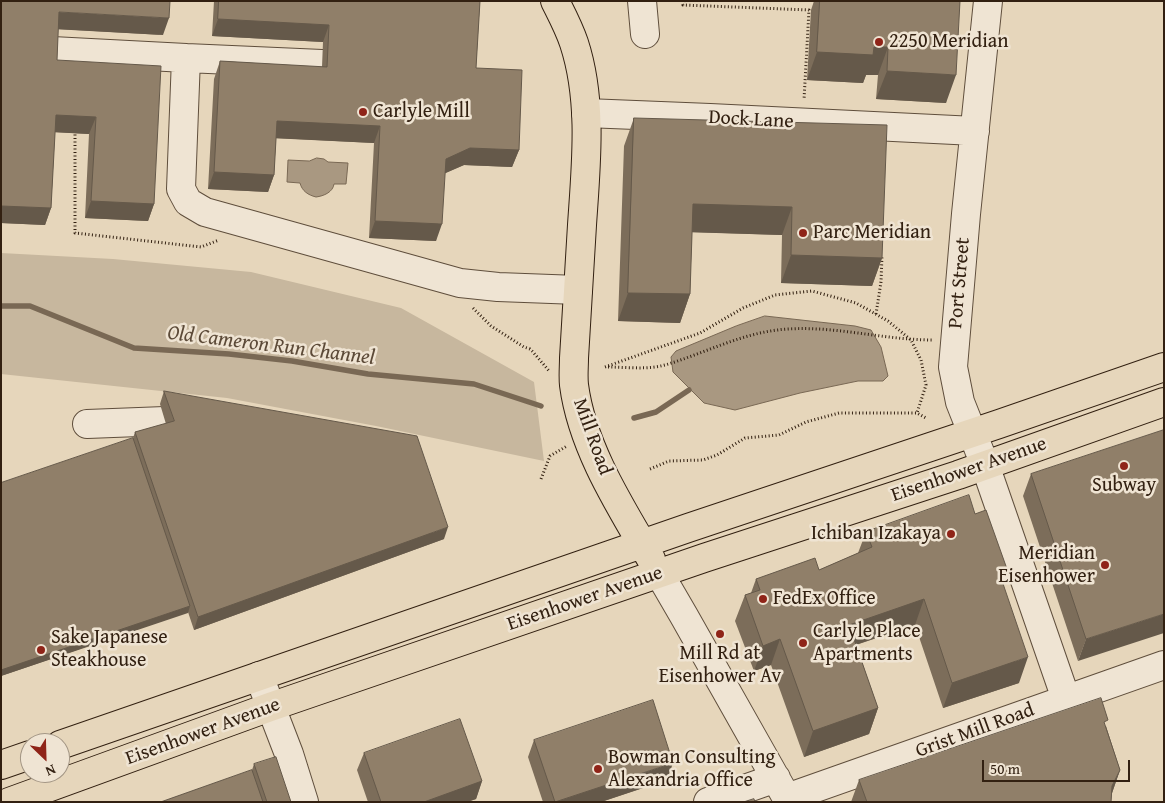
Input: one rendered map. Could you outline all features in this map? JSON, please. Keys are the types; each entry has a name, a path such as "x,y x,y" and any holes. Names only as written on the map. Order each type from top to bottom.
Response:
{"main road":[{"name":"Mill Road","path":"555,1 574,42 584,86 586,113 585,173 574,383 584,428 592,449 616,498 659,573"},
{"name":"Eisenhower Avenue","path":"70,742 642,544 1164,367"},
{"name":"Eisenhower Avenue","path":"8,802 58,794 270,707 659,573 985,465 1164,402"},
{"path":"1,764 20,758"}],"street":[{"path":"642,1 645,34"},
{"name":"Port Street","path":"988,1 966,214 953,367 960,402 985,465 1066,699"},
{"path":"52,50 322,64"},
{"path":"186,58 181,190 188,202 205,212 460,283 498,287 578,290"},
{"name":"Dock Lane","path":"586,113 975,131"},
{"path":"87,424 165,421"},
{"name":"Mill Road","path":"659,573 784,793"},
{"name":"Grist Mill Road","path":"708,802 784,793 1164,665"},
{"path":"259,676 289,754 304,802"}],"path":[{"path":"684,1 683,5 808,10 804,101"},
{"path":"75,124 75,233 201,247 219,240 224,235"},
{"path":"876,314 881,282 882,254"},
{"path":"917,413 926,386 921,360 911,340 888,321 856,303 812,291 775,295 743,308 700,333 605,367 638,368 663,366 747,336 788,329 833,330 911,340 933,340"},
{"path":"468,303 491,326 530,349 554,377"},
{"path":"650,469 669,462 703,460 717,456 745,438 779,435 806,422 839,413 917,413 926,418"},
{"path":"541,479 550,456 567,446"}],"shaded area":[{"path":"317,158 328,162 348,163 346,184 334,184 328,193 316,197 306,192 300,183 287,182 288,160 309,161"},
{"path":"1,253 113,259 251,272 401,308 534,382 544,461 376,426 227,398 1,374"},
{"path":"765,316 855,326 871,330 881,347 888,376 883,381 858,381 800,393 735,410 704,403 673,372 671,357 676,351"}],"building":[{"path":"1,1 170,1 169,18 59,12 57,60 161,66 154,204 91,201 96,117 56,115 51,208 1,206"},
{"name":"Carlyle Mill","path":"219,1 480,1 476,68 522,70 519,150 470,148 446,159 442,224 375,221 380,126 277,121 274,175 214,172 220,61 327,67 329,25 218,19"},
{"name":"2250 Meridian","path":"820,1 960,1 956,75 887,71 888,47 874,47 873,55 817,52"},
{"name":"Parc Meridian","path":"634,118 887,125 882,258 791,255 792,207 693,204 690,294 628,293"},
{"path":"164,391 417,436 448,527 198,617 135,432 174,421"},
{"name":"Meridian Eisenhower","path":"1164,430 1164,614 1086,639 1031,474"},
{"path":"133,438 190,606 1,670 1,483"},
{"name":"Carlyle Place Apartments","path":"969,495 975,514 986,510 1007,569 999,572 1028,657 952,683 924,599 849,625 878,708 813,731 780,639 763,646 745,595 760,590 756,579 815,558 819,570 872,547 866,532"},
{"path":"1101,698 1108,720 1104,722 1120,770 1112,786 1111,802 867,802 859,780"},
{"name":"Bowman Consulting Alexandria Office","path":"653,700 673,763 555,802 534,740"},
{"path":"460,719 482,781 424,802 381,802 364,753"},
{"path":"276,757 291,802 267,802 254,764"},
{"path":"252,770 263,802 161,802"},
{"path":"754,799 755,802 744,802"}],"waterway":[{"name":"Old Cameron Run Channel","path":"1,306 30,306 134,348 229,354 292,361 368,374 474,384 541,406"},
{"path":"634,418 656,412 689,390"}],"place":[{"name":"2250 Meridian","path":"879,42"},
{"name":"Carlyle Mill","path":"363,112"},
{"name":"Parc Meridian","path":"803,233"},
{"name":"Subway","path":"1124,466"},
{"name":"Ichiban Izakaya","path":"951,534"},
{"name":"Meridian Eisenhower","path":"1105,565"},
{"name":"FedEx Office","path":"763,599"},
{"name":"Mill Rd at Eisenhower Av","path":"720,634"},
{"name":"Carlyle Place Apartments","path":"803,643"},
{"name":"Sake Japanese Steakhouse","path":"41,650"},
{"name":"Bowman Consulting Alexandria Office","path":"598,769"}]}
